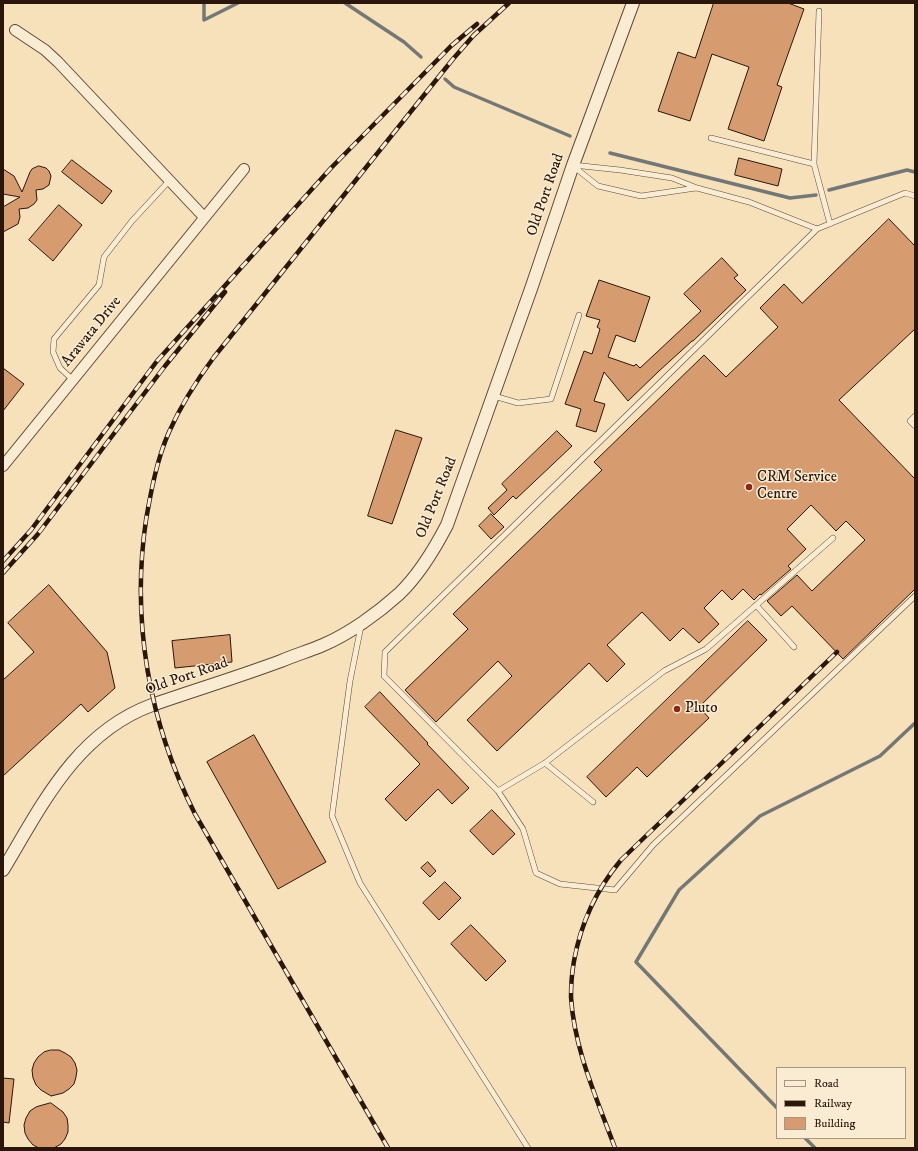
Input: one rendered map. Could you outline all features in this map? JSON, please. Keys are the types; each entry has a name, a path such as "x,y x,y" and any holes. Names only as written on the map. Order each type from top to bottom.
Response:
{"street":[{"name":"Old Port Road","path":"3,870 65,770 91,743 120,720 136,711 152,705 254,671 324,644 362,623 399,594 434,550 447,525 532,286 572,165 633,3"},
{"path":"15,30 45,50 58,62 204,217"},
{"name":"Arawata Drive","path":"3,466 244,169"}],"lane":[{"path":"819,11 814,164 830,224"},
{"path":"711,138 814,164"},
{"path":"572,165 620,170 672,178 697,188 749,202 816,229"},
{"path":"572,165 598,186 641,196 697,188"},
{"path":"73,380 60,368 53,352 54,339 99,285 104,258 132,221 170,181"},
{"path":"915,196 905,193 816,229 385,652 384,676 498,791 523,829 536,874 560,884 615,890 653,845 915,596"},
{"path":"493,395 518,403 551,399 579,315"},
{"path":"915,416 910,421 915,426"},
{"path":"498,791 545,763 664,671 706,649 833,538"},
{"path":"756,606 794,647"},
{"path":"362,623 350,681 332,816 360,882 528,1148"},
{"path":"545,763 592,802"}],"building":[{"path":"714,3 788,3 804,9 777,85 782,87 764,141 728,129 749,67 712,54 690,121 658,111 678,52 695,58"},
{"path":"739,158 782,169 778,186 735,175"},
{"path":"72,160 112,191 102,204 62,172"},
{"path":"39,166 46,168 49,171 51,176 49,185 43,189 36,190 37,200 34,204 28,208 19,209 20,217 18,224 3,232 3,207 20,197 3,194 3,169 14,176 22,192 30,172 32,169"},
{"path":"59,205 82,225 53,261 29,240"},
{"name":"CRM Service Centre","path":"889,219 915,246 915,329 839,400 915,479 915,589 843,659 792,606 781,616 767,601 797,575 812,591 865,540 846,521 836,531 811,505 787,529 806,549 788,566 791,569 754,600 743,589 732,600 722,590 704,608 719,624 699,643 683,628 670,641 642,612 607,645 625,664 607,682 589,663 497,751 467,720 512,676 498,661 436,722 405,690 468,629 453,614 602,470 594,462 704,355 726,377 778,327 760,308 784,284 802,303"},
{"path":"722,258 738,275 734,278 746,290 628,401 604,372 594,401 605,404 596,432 576,426 581,409 565,404 584,351 592,354 600,329 597,327 600,320 586,316 599,280 650,297 635,342 616,335 608,357 634,366 636,364 640,368 701,311 684,294"},
{"path":"3,368 24,384 3,411"},
{"path":"396,430 422,438 392,524 368,516"},
{"path":"557,431 572,446 516,499 513,496 494,515 488,508 507,490 502,484"},
{"path":"491,514 504,527 491,539 479,526"},
{"path":"49,585 107,652 115,688 88,712 81,704 3,776 3,680 34,652 8,623"},
{"name":"Pluto","path":"748,621 767,640 699,707 709,718 647,777 637,767 606,797 587,777"},
{"path":"230,635 232,662 175,668 172,641"},
{"path":"380,692 469,788 452,804 438,789 406,821 385,799 420,764 365,707"},
{"path":"254,735 326,862 278,889 207,762"},
{"path":"492,810 515,834 493,855 470,831"},
{"path":"428,862 436,871 430,877 421,868"},
{"path":"445,882 461,898 439,920 423,903"},
{"path":"471,925 506,961 486,981 451,944"},
{"path":"59,1050 71,1057 77,1070 74,1084 69,1089 63,1093 51,1096 36,1085 32,1070 38,1057 44,1052"},
{"path":"3,1078 14,1079 9,1123 3,1122"},
{"path":"51,1103 63,1112 67,1118 68,1132 61,1144 54,1148 39,1148 33,1145 28,1139 25,1133 24,1125 30,1111 36,1107"}],"waterway":[{"path":"204,3 204,20 238,3"},
{"path":"345,3 404,42 421,57"},
{"path":"445,79 454,87 570,136"},
{"path":"610,153 790,198 816,195"},
{"path":"829,190 907,170 915,172"},
{"path":"776,1107 636,962 679,890 760,816 880,756 915,723"},
{"path":"806,1139 815,1148"}],"railway":[{"path":"388,1148 195,814 179,779 155,708 143,633 141,596 142,558 146,520 161,453 174,422 195,384 214,357 453,59 474,35 509,3"},
{"path":"3,561 31,530 157,361 331,168 451,46 477,24"},
{"path":"3,573 38,534 165,366 225,292"},
{"path":"615,1148 587,1074 581,1055 573,1016 571,983 577,947 585,920 604,883 621,860 837,652"}],"place":[{"name":"CRM Service Centre","path":"749,487"},
{"name":"Pluto","path":"677,709"}]}
